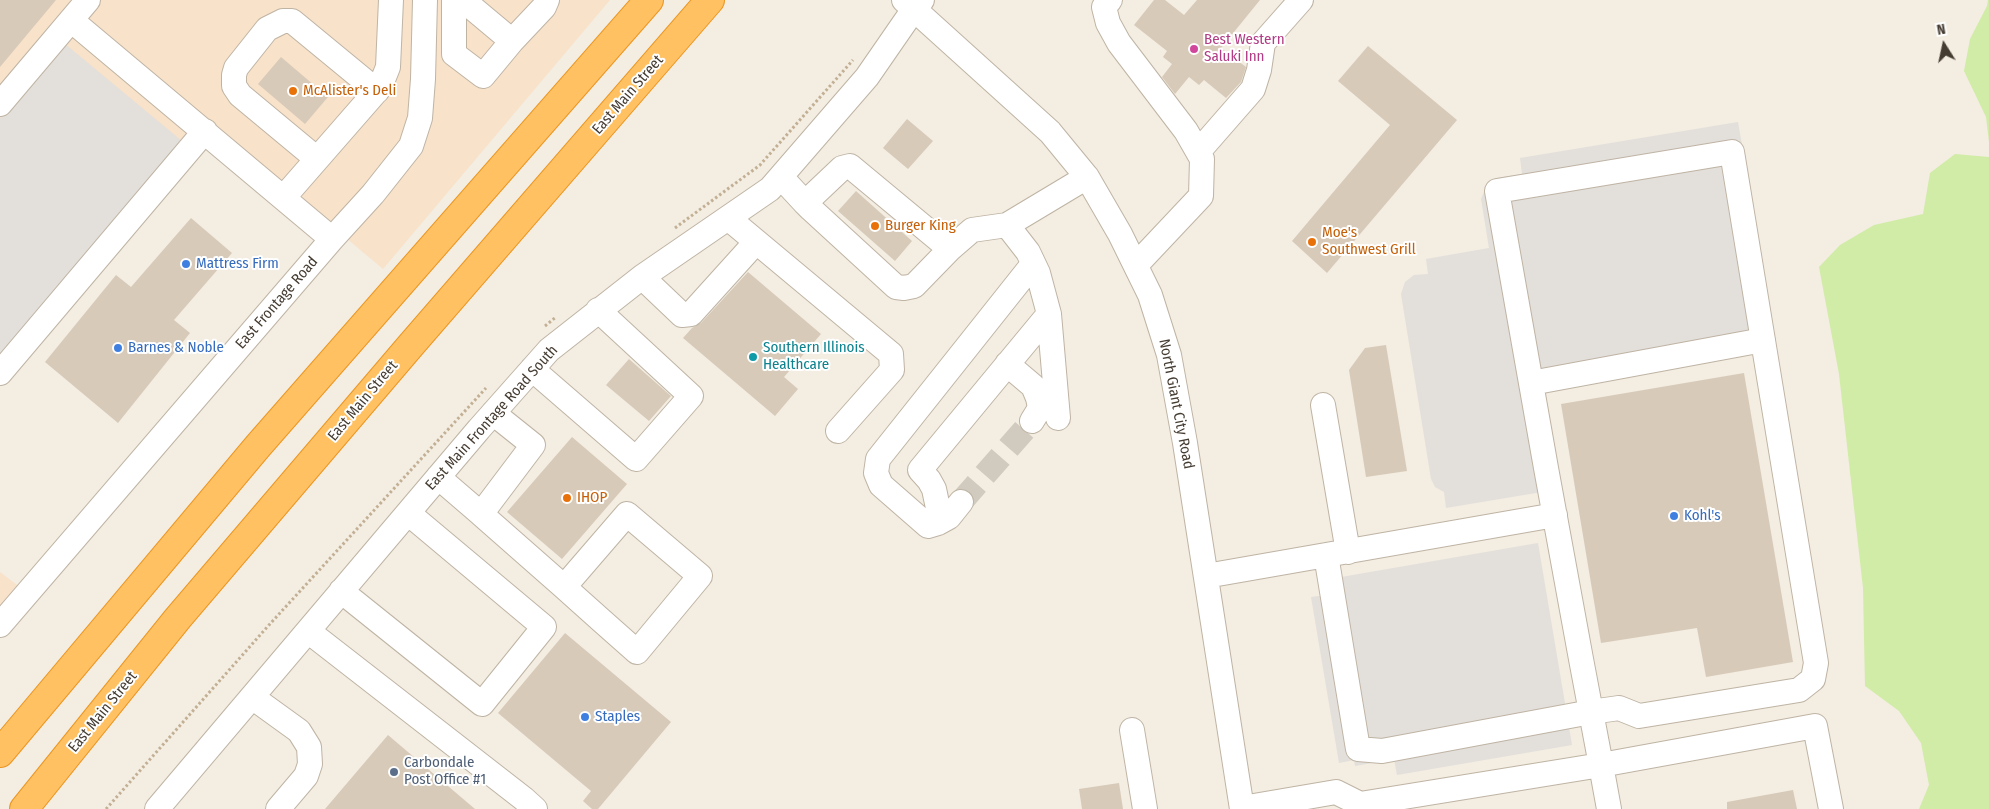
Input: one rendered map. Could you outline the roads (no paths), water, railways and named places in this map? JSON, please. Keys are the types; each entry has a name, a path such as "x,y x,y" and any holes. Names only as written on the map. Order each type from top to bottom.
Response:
{"highway":[{"path":"0,753 258,446 649,0"},
{"name":"East Main Street","path":"24,809 178,618 404,352 710,0"}],"street":[{"path":"0,104 88,0"},
{"path":"284,197 377,91 388,67 391,0"},
{"name":"East Frontage Road","path":"4,612 373,194 411,146 420,118 424,79 425,0"},
{"path":"454,0 454,54 483,76 544,7 547,0"},
{"path":"463,0 512,41"},
{"path":"1110,0 1104,7 1108,22 1119,43 1186,131 1202,159 1201,196 1136,265"},
{"path":"1198,152 1252,89 1259,70 1263,43 1302,0"},
{"name":"East Main Frontage Road South","path":"157,809 438,477 549,350 642,277 770,189 867,77 913,3"},
{"name":"North Giant City Road","path":"913,3 1050,132 1087,177 1120,234 1150,295 1169,355 1242,808"},
{"path":"71,20 332,239"},
{"path":"317,159 240,95 234,86 236,68 267,28 283,21 292,21 377,91"},
{"path":"0,373 204,131"},
{"path":"1324,405 1337,553 1358,749 1382,750 1591,712 1618,708 1639,716 1799,690 1813,679 1816,663 1732,152 1497,191 1531,383 1591,712 1609,809"},
{"path":"805,203 842,168 850,166 950,249"},
{"path":"782,177 805,203 896,287 904,288 914,286 950,249 972,230 1007,225 1087,177"},
{"path":"728,218 891,354 892,370 838,431"},
{"path":"1007,225 1028,252 1034,264 1049,314 1058,418"},
{"path":"642,277 682,315 691,314 756,242"},
{"path":"961,502 949,517 938,524 928,526 881,485 876,473 878,459 1034,264"},
{"path":"532,369 636,459 691,396 598,310"},
{"path":"938,524 938,508 934,489 920,470 1049,314"},
{"path":"1531,383 1763,340"},
{"path":"1007,364 1033,386 1040,408 1032,420"},
{"path":"481,514 533,445 493,413"},
{"path":"438,477 637,652 700,576 627,514 564,587"},
{"path":"341,591 482,704 544,627 408,513"},
{"path":"1206,576 1555,515"},
{"path":"308,631 535,809"},
{"path":"252,697 299,731 309,747 310,764 306,776 278,809"},
{"path":"1242,808 1336,792 1361,806 1815,726 1831,809"},
{"path":"1132,730 1145,809"}],"tunnel":[{"path":"961,502 1032,421"}],"place":[{"name":"Best Western Saluki Inn","path":"1194,49"},
{"name":"McAlister's Deli","path":"293,91"},
{"name":"Burger King","path":"875,226"},
{"name":"Moe's Southwest Grill","path":"1312,242"},
{"name":"Mattress Firm","path":"186,264"},
{"name":"Barnes & Noble","path":"118,348"},
{"name":"Southern Illinois Healthcare","path":"753,357"},
{"name":"IHOP","path":"567,498"},
{"name":"Kohl's","path":"1674,516"},
{"name":"Staples","path":"585,717"},
{"name":"Carbondale Post Office #1","path":"394,772"}]}
